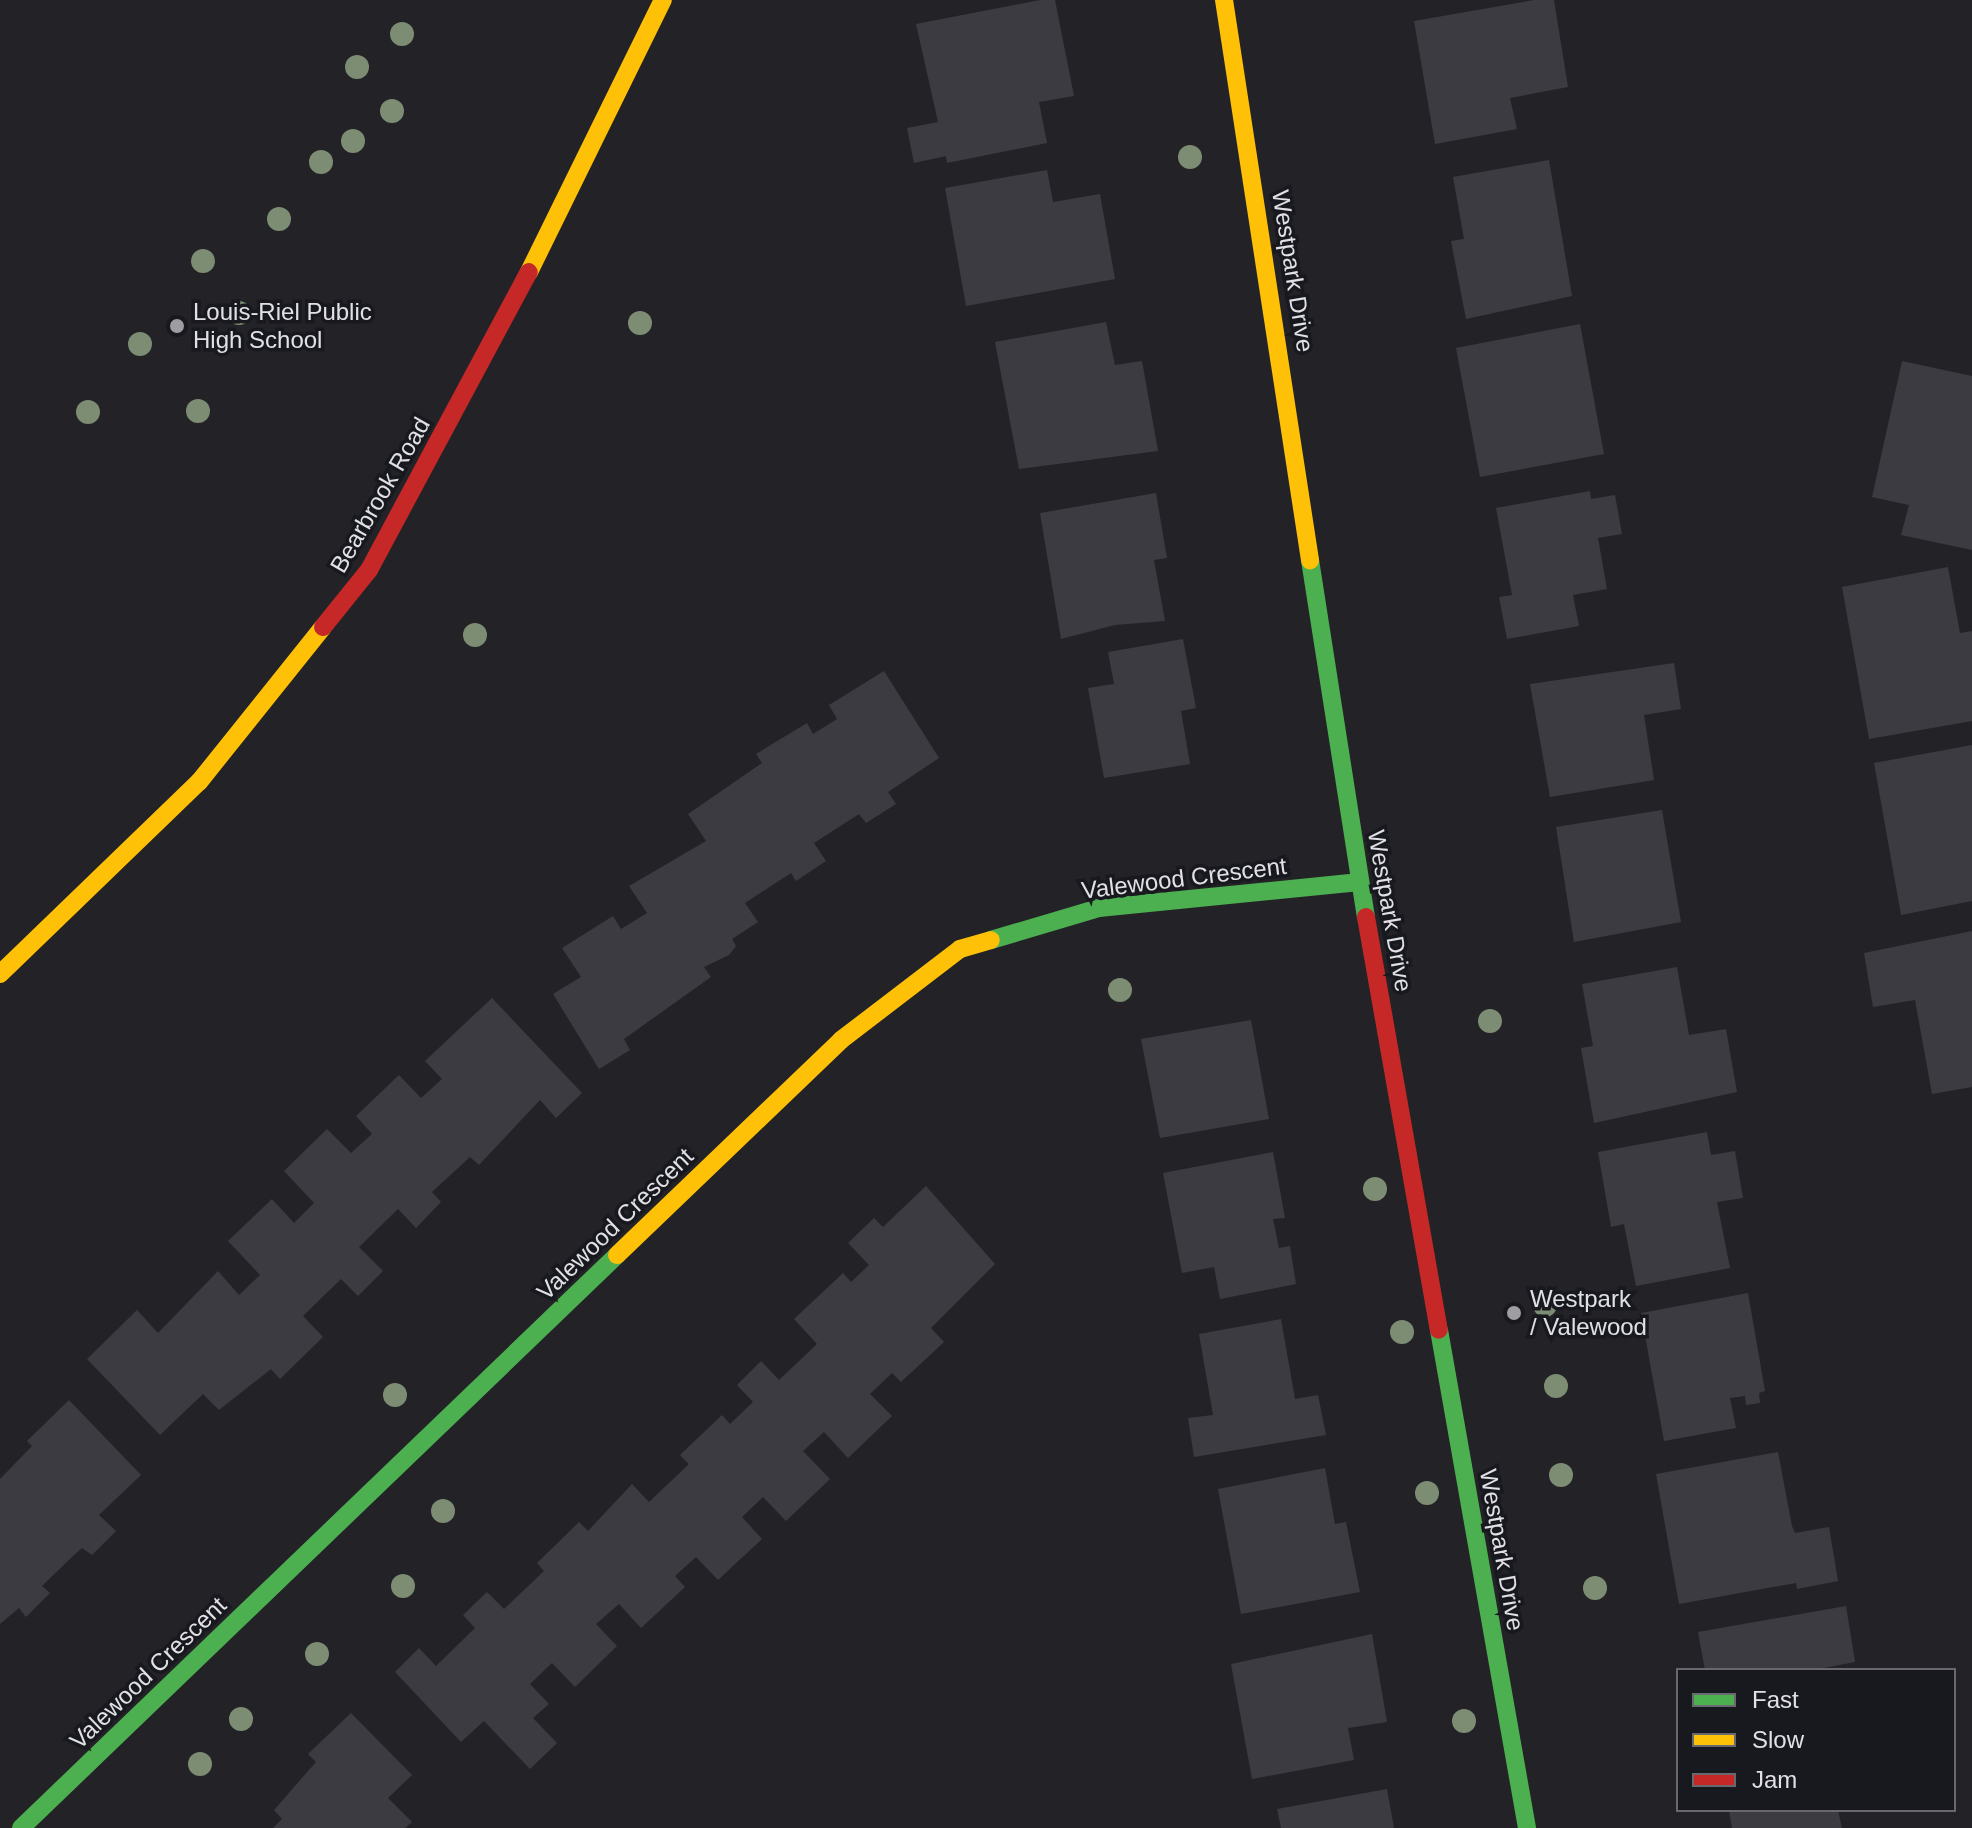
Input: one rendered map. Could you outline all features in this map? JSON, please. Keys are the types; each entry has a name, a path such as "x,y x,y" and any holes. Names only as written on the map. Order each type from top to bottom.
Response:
{"street":[{"name":"Bearbrook Road","path":"0,974 199,782 369,570 545,242 663,0"},
{"name":"Westpark Drive","path":"1224,0 1360,882 1527,1828"},
{"name":"Valewood Crescent","path":"21,1828 841,1040 960,949 1099,908 1360,882"}],"building":[{"path":"1040,0 1055,0 1074,96 1039,102 1047,143 947,163 946,156 914,163 907,128 938,122 916,24"},
{"path":"1534,0 1554,0 1568,87 1510,98 1517,129 1435,144 1414,21"},
{"path":"1549,160 1572,296 1466,319 1451,241 1464,239 1453,177"},
{"path":"1047,170 1053,202 1100,194 1115,279 966,306 945,188"},
{"path":"1106,322 1115,365 1142,361 1158,451 1019,469 995,342"},
{"path":"1580,324 1604,454 1480,477 1456,348"},
{"path":"1902,361 1972,376 1972,550 1901,535 1909,505 1872,497"},
{"path":"1590,491 1591,499 1615,495 1622,534 1598,538 1607,589 1573,595 1579,626 1507,639 1499,597 1512,595 1496,508"},
{"path":"1156,493 1167,558 1154,560 1165,621 1115,625 1061,639 1040,513"},
{"path":"1948,567 1960,633 1972,631 1972,721 1869,739 1842,587"},
{"path":"1183,639 1196,708 1181,711 1190,764 1104,778 1088,688 1114,684 1108,652"},
{"path":"1674,663 1681,709 1644,715 1654,780 1550,797 1530,684"},
{"path":"884,671 939,758 888,792 896,804 866,823 859,814 814,843 826,861 796,881 791,873 745,903 758,922 732,939 736,946 729,955 704,967 711,977 624,1039 630,1050 599,1069 553,994 581,977 562,948 613,916 621,929 647,913 629,886 706,841 688,814 762,763 756,754 807,723 813,734 837,719 829,705"},
{"path":"1972,745 1972,901 1901,915 1874,763"},
{"path":"1662,810 1681,922 1574,942 1556,827"},
{"path":"1972,931 1972,1087 1932,1094 1915,1000 1873,1007 1864,953"},
{"path":"1677,967 1689,1035 1726,1029 1737,1092 1594,1123 1581,1048 1593,1046 1582,984"},
{"path":"492,998 582,1093 556,1118 540,1100 479,1165 470,1157 432,1192 441,1202 416,1228 398,1209 359,1247 383,1271 358,1296 341,1279 303,1316 323,1337 280,1379 271,1369 219,1410 203,1394 160,1435 87,1359 137,1310 158,1333 218,1271 239,1295 260,1275 228,1241 272,1199 294,1223 314,1203 284,1171 327,1129 351,1153 372,1134 356,1116 399,1075 421,1098 442,1079 425,1061"},
{"path":"1251,1020 1269,1119 1160,1138 1141,1039"},
{"path":"1707,1132 1711,1155 1735,1151 1743,1198 1717,1202 1730,1268 1636,1286 1624,1224 1611,1227 1598,1152"},
{"path":"1273,1152 1285,1218 1273,1219 1279,1248 1290,1246 1296,1284 1220,1299 1214,1267 1182,1273 1163,1173"},
{"path":"926,1186 995,1264 931,1328 944,1342 901,1382 892,1373 870,1394 892,1416 848,1458 824,1432 803,1451 830,1479 786,1521 763,1497 742,1517 762,1539 718,1580 696,1557 675,1576 685,1587 641,1628 619,1604 596,1624 617,1646 575,1687 552,1663 530,1684 549,1704 533,1718 557,1743 530,1769 484,1721 461,1742 395,1672 419,1648 436,1666 475,1628 463,1615 487,1592 504,1609 544,1571 537,1563 579,1522 588,1531 632,1484 649,1502 689,1464 680,1455 722,1415 730,1424 753,1402 737,1385 761,1361 779,1380 817,1344 794,1319 843,1273 851,1282 869,1265 848,1243 874,1218 883,1227"},
{"path":"1748,1293 1765,1391 1759,1393 1760,1403 1746,1405 1745,1396 1730,1398 1736,1428 1664,1441 1641,1313"},
{"path":"1281,1319 1295,1399 1318,1395 1326,1435 1194,1457 1188,1418 1213,1415 1199,1334"},
{"path":"69,1400 141,1475 99,1515 116,1531 92,1555 82,1548 74,1555 42,1586 50,1593 26,1617 19,1608 0,1624 0,1479 32,1446 27,1441"},
{"path":"1778,1452 1795,1533 1829,1527 1838,1581 1797,1589 1796,1583 1679,1604 1656,1474"},
{"path":"1325,1468 1335,1524 1346,1522 1360,1592 1241,1614 1218,1489"},
{"path":"1846,1606 1855,1662 1824,1668 1705,1668 1698,1632"},
{"path":"1372,1634 1387,1722 1348,1728 1354,1760 1252,1779 1231,1664"},
{"path":"351,1713 412,1775 388,1798 412,1822 405,1828 273,1828 282,1819 274,1810 316,1762 308,1754"},
{"path":"1387,1789 1394,1828 1281,1828 1277,1809"},
{"path":"1729,1812 1838,1812 1842,1828 1732,1828"}],"traffic: fast":[{"path":"1310,560 1366,917"},
{"path":"991,940 1099,908 1360,882"},
{"path":"21,1828 617,1255"},
{"path":"1439,1330 1527,1828"}],"traffic: slow":[{"path":"529,272 663,0"},
{"path":"1224,0 1310,560"},
{"path":"0,974 199,782 323,627"},
{"path":"617,1255 841,1040 960,949 991,940"}],"traffic: jam":[{"path":"323,627 369,570 529,272"},
{"path":"1366,917 1439,1330"}],"place":[{"name":"Louis-Riel Public High School","path":"177,326"},
{"name":"Westpark / Valewood","path":"1514,1313"}]}
